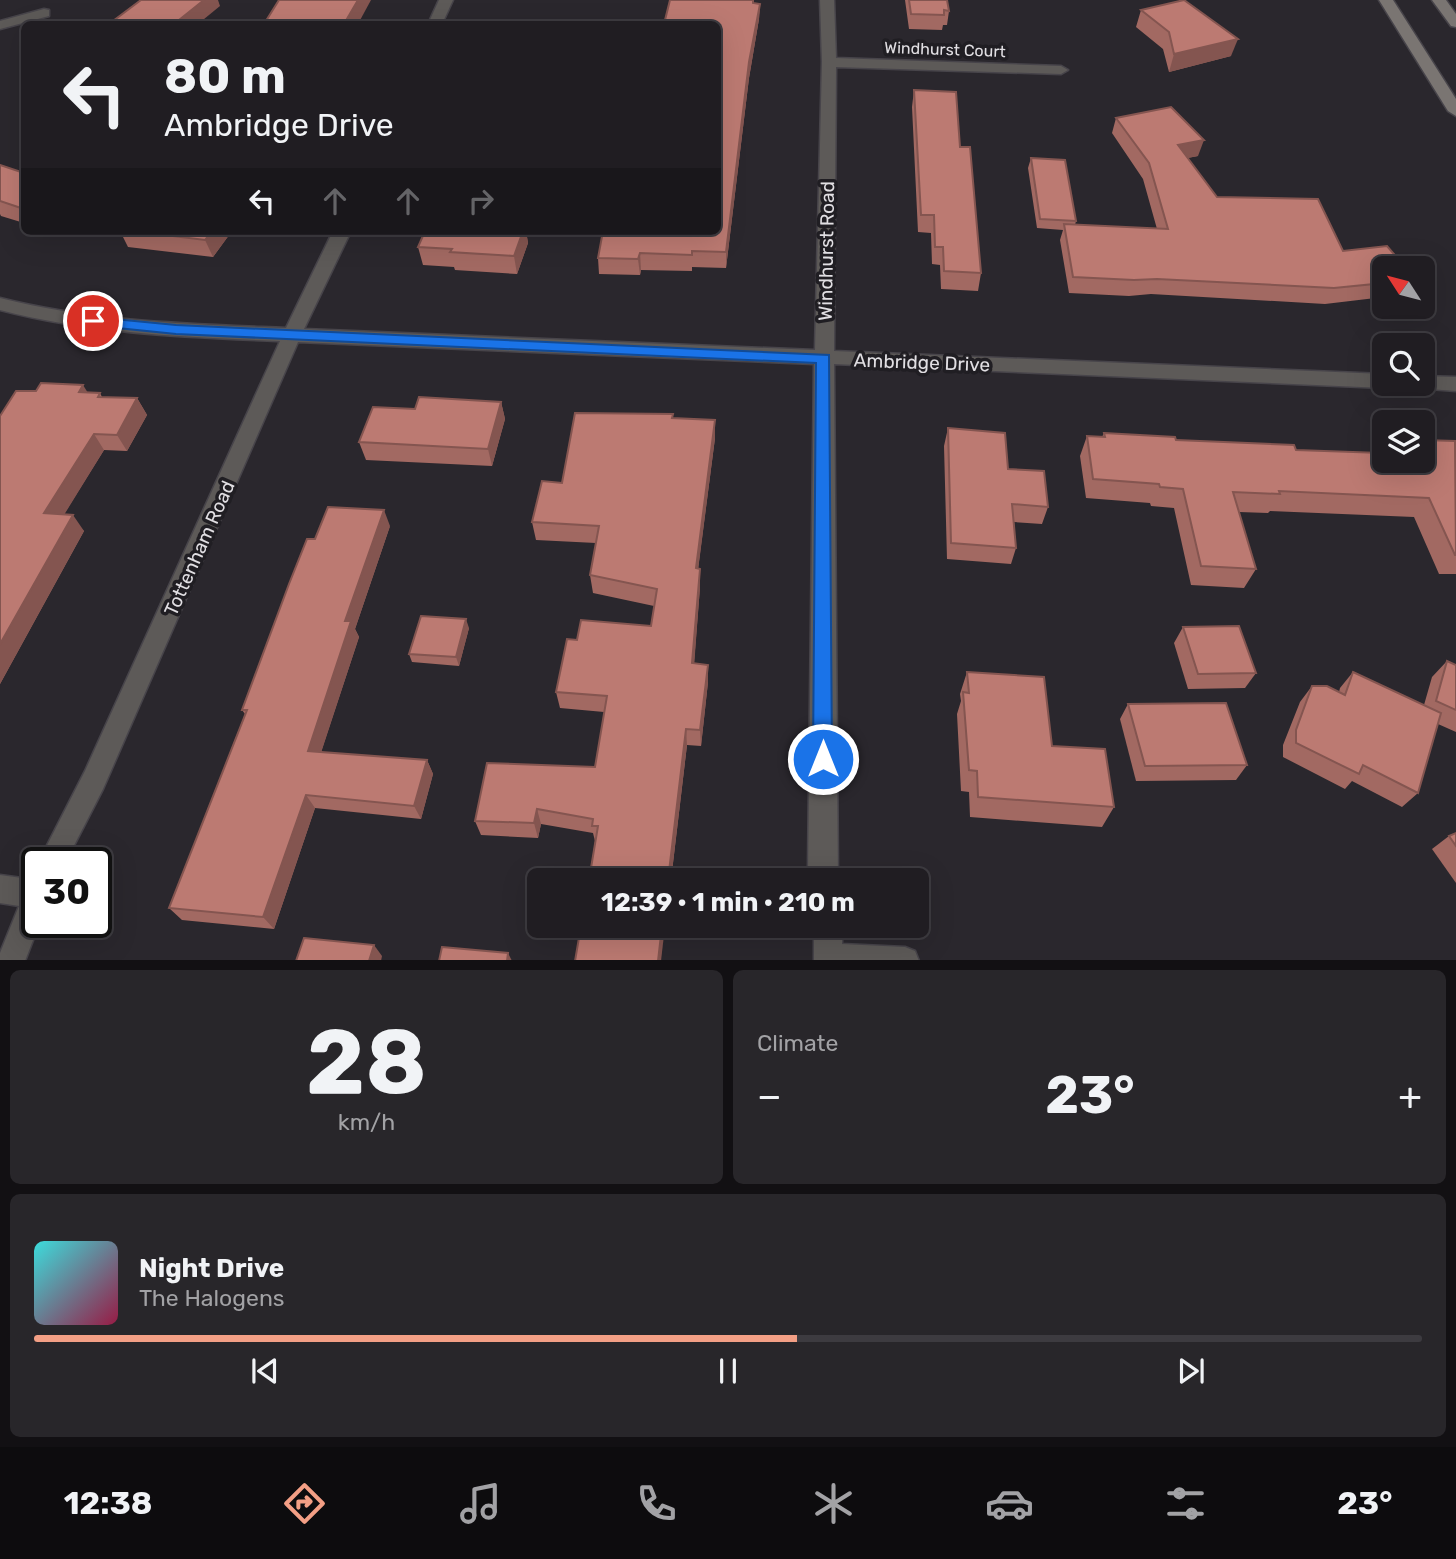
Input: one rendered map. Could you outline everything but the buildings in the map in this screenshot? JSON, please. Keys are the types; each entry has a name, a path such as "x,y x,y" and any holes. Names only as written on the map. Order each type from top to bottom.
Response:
{"main road":[{"path":"1387,0 1456,111"},
{"path":"1439,0 1456,23"}],"street":[{"path":"436,21 446,0"},
{"name":"Windhurst Road","path":"822,868 824,358 829,62 827,0"},
{"path":"0,25 44,13"},
{"name":"Windhurst Court","path":"829,62 1061,70"},
{"name":"Tottenham Road","path":"59,847 94,780 292,335 340,235"},
{"name":"Ambridge Drive","path":"0,304 25,311 115,325 292,335 1372,380"},
{"path":"1435,383 1456,384"},
{"path":"0,889 21,892"},
{"path":"11,960 21,935"},
{"path":"828,938 828,959 866,960"}],"route":[{"path":"93,321 176,330 824,358 823,759"}]}
